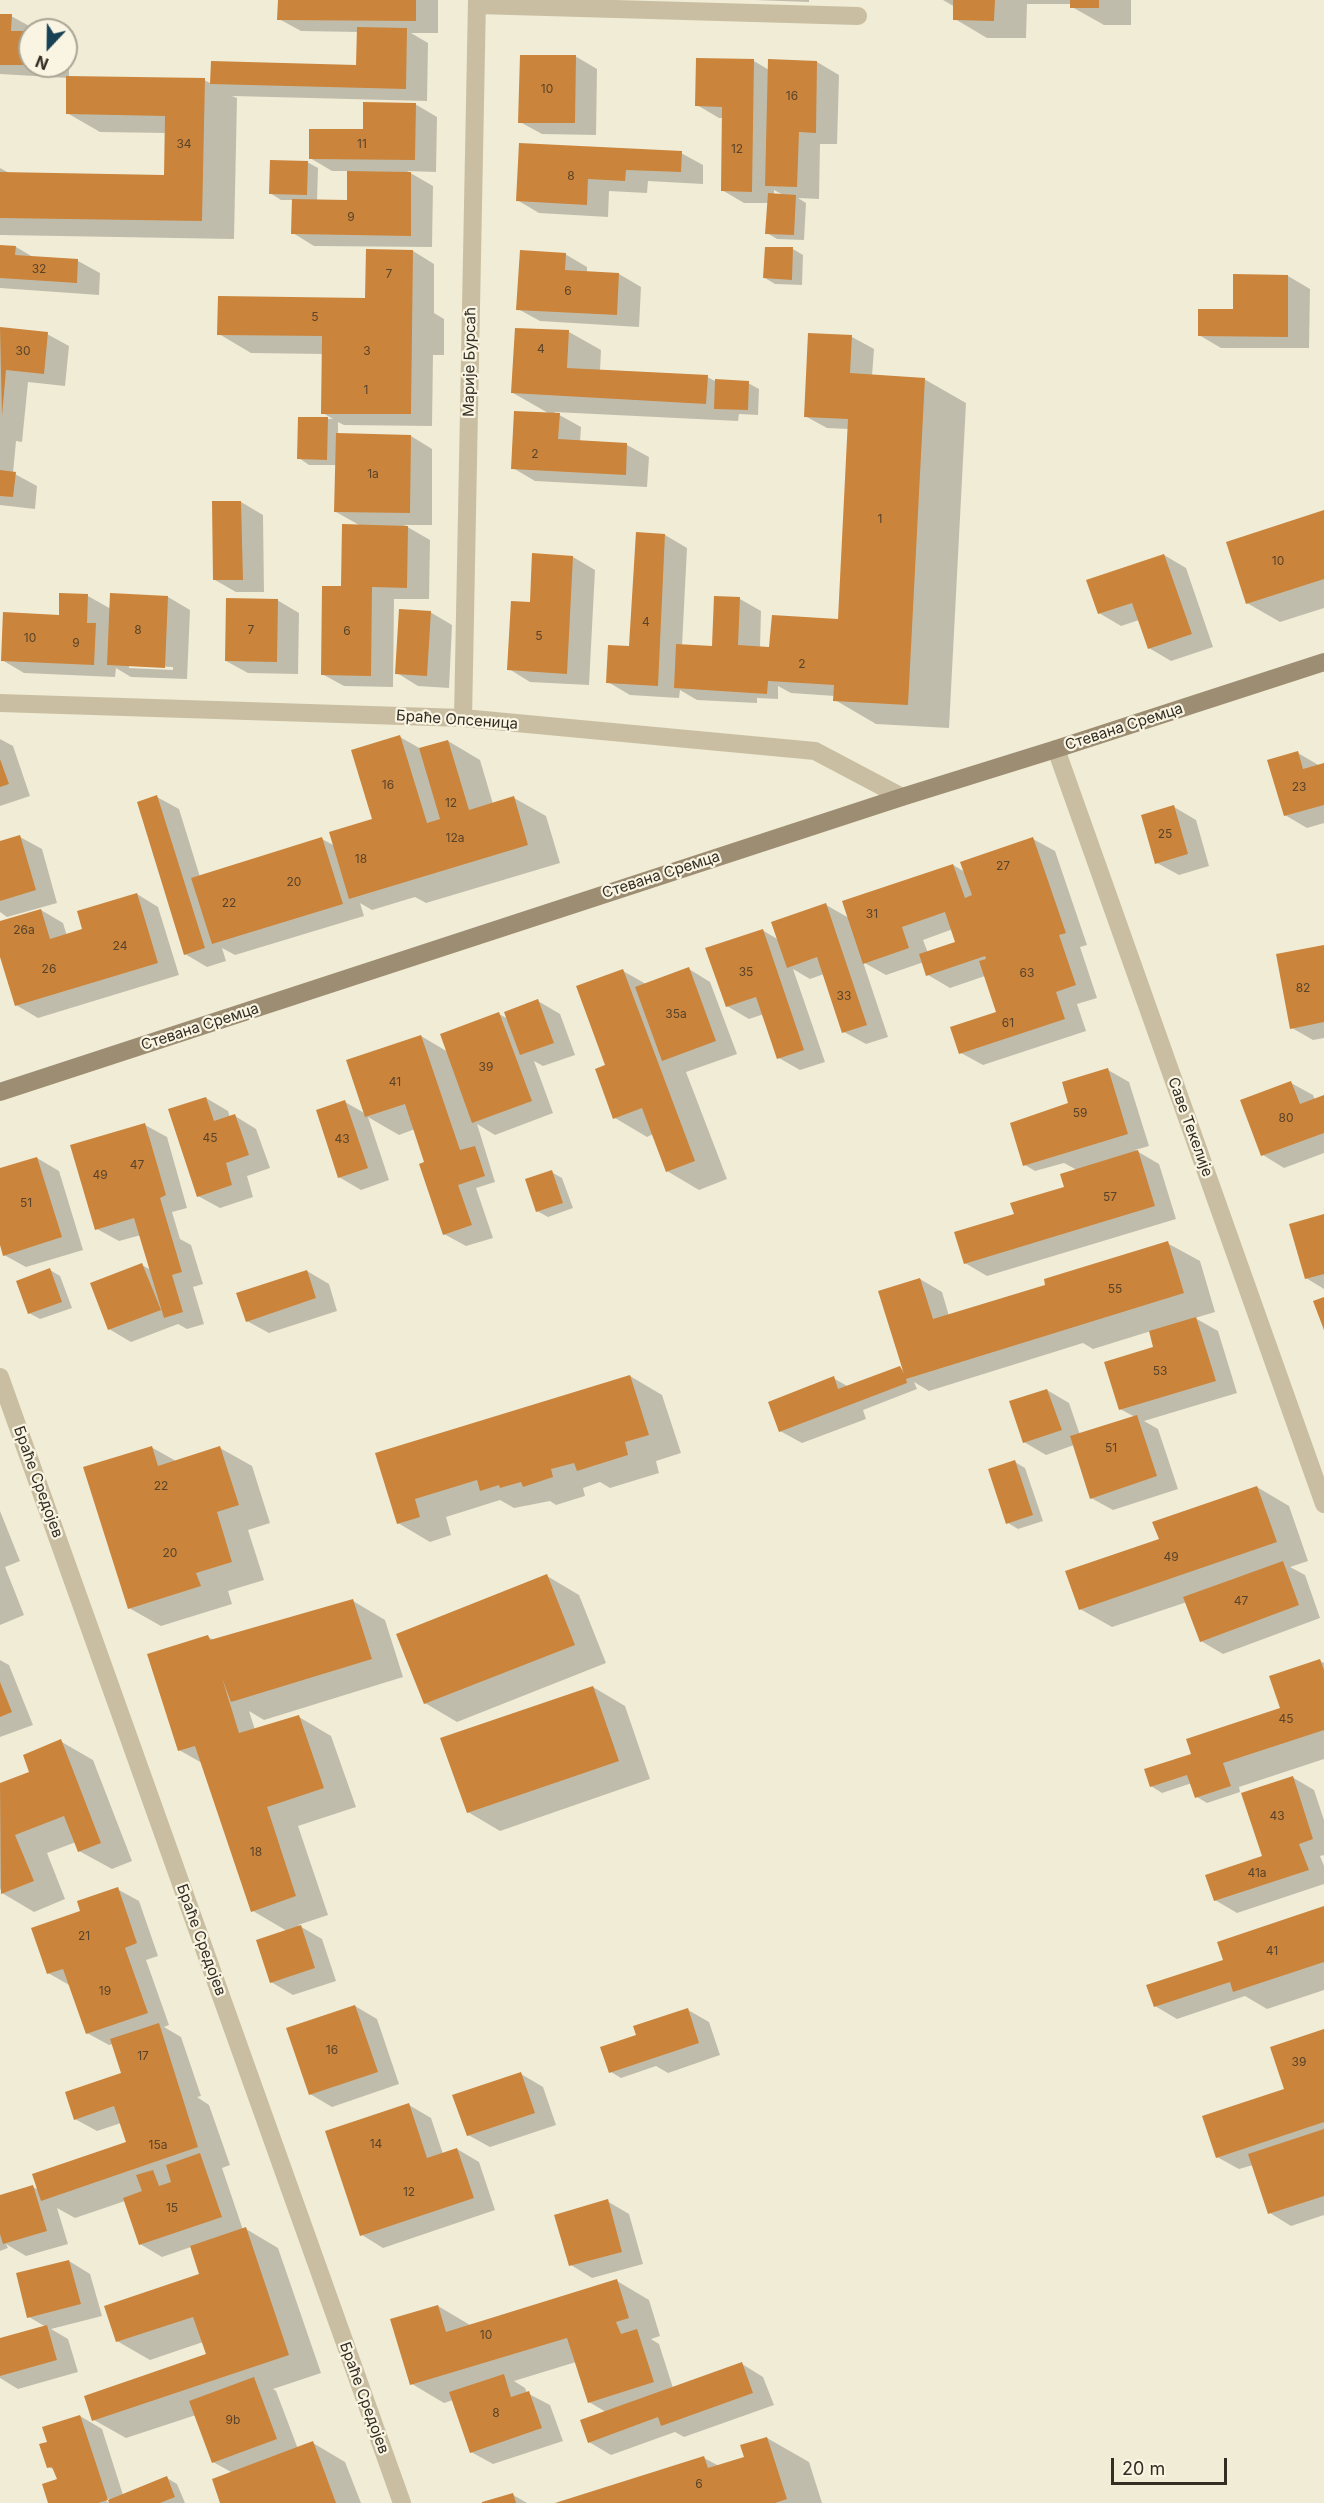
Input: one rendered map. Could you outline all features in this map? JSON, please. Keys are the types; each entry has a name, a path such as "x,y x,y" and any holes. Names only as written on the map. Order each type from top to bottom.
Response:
{"street":[{"name":"Марије Бурсаћ","path":"463,718 477,3 858,16"},
{"name":"Стевана Сремца","path":"0,1092 902,796 1056,749 1324,662"},
{"name":"Браће Опсеница","path":"0,703 463,718 815,751 902,796"},
{"name":"Саве Текелије","path":"1056,749 1324,1504"},
{"name":"Браће Средојев","path":"0,1377 402,2503"}],"building":[{"path":"278,0 416,0 416,21 277,20"},
{"path":"953,0 995,0 994,21 953,20"},
{"path":"1070,0 1099,0 1099,8 1070,8"},
{"path":"0,14 12,14 11,31 18,31 18,65 0,65"},
{"path":"357,27 407,28 406,89 210,84 211,61 356,65"},
{"path":"520,55 576,55 575,123 518,123"},
{"path":"696,58 754,59 752,192 721,191 722,107 695,106"},
{"path":"768,59 817,61 816,133 799,132 797,187 765,186"},
{"path":"78,76 205,78 202,221 0,218 0,172 164,175 165,116 66,114 66,78 78,78"},
{"path":"363,102 416,103 415,160 309,159 309,129 363,129"},
{"path":"519,143 682,151 681,172 626,170 625,181 588,179 587,205 516,201"},
{"path":"270,160 308,161 307,195 269,194"},
{"path":"347,171 411,172 411,236 291,234 292,199 347,200"},
{"path":"768,193 796,195 794,235 765,234"},
{"path":"0,245 16,246 15,255 78,259 77,283 0,278"},
{"path":"765,247 793,247 792,280 763,278"},
{"path":"366,249 413,250 411,414 321,414 322,336 217,335 218,296 365,298"},
{"path":"520,250 566,253 565,270 619,273 617,315 516,310"},
{"path":"1233,274 1288,275 1288,337 1198,336 1198,309 1233,309"},
{"path":"0,327 48,332 44,374 6,370 2,416"},
{"path":"515,328 569,330 567,368 708,375 706,404 511,393"},
{"path":"808,333 852,335 850,373 925,378 908,705 833,701 834,685 768,681 767,694 674,688 676,644 712,646 714,596 740,597 738,645 769,647 772,615 838,619 848,419 804,417"},
{"path":"715,379 749,381 748,410 714,409"},
{"path":"514,411 560,413 558,439 627,443 626,475 511,469"},
{"path":"298,417 328,417 327,460 297,459"},
{"path":"336,433 411,435 410,513 334,512"},
{"path":"0,470 16,472 13,497 0,496"},
{"path":"212,501 241,501 243,580 213,580"},
{"path":"1324,510 1324,579 1246,604 1226,542"},
{"path":"342,524 408,526 407,588 372,587 371,676 321,675 322,586 341,586"},
{"path":"636,532 665,534 658,686 606,683 608,645 629,646"},
{"path":"532,553 573,556 567,674 507,670 511,601 530,602"},
{"path":"1164,554 1192,634 1148,649 1132,603 1098,614 1086,580"},
{"path":"59,593 88,594 87,623 96,623 94,665 1,661 3,612 59,615"},
{"path":"110,593 168,596 165,668 107,665"},
{"path":"226,598 278,599 277,662 225,661"},
{"path":"399,609 431,611 427,676 395,674"},
{"path":"400,735 427,823 440,819 419,748 448,740 469,810 514,796 528,845 349,899 329,832 372,819 351,750"},
{"path":"1298,751 1303,769 1324,763 1324,805 1284,816 1267,760"},
{"path":"0,759 9,784 0,787"},
{"path":"157,795 205,948 184,955 137,802"},
{"path":"1174,805 1188,854 1155,864 1141,815"},
{"path":"20,835 36,890 0,901 0,841"},
{"path":"322,837 343,904 212,944 191,878"},
{"path":"1033,837 1066,933 1059,935 1076,985 1056,992 1065,1019 959,1054 950,1027 996,1012 979,961 986,959 985,956 926,976 919,954 955,942 945,912 902,927 909,948 863,964 842,901 953,864 965,898 972,895 960,862"},
{"path":"137,893 158,963 15,1006 0,957 0,921 41,909 50,939 82,929 77,911"},
{"path":"826,903 867,1025 842,1033 817,957 787,968 771,922"},
{"path":"763,929 804,1050 777,1059 756,997 726,1007 705,948"},
{"path":"1324,945 1324,1022 1290,1029 1276,954"},
{"path":"689,967 716,1041 662,1061 635,987"},
{"path":"623,969 695,1161 666,1172 642,1108 613,1119 595,1069 605,1065 576,986"},
{"path":"538,999 554,1043 520,1055 504,1012"},
{"path":"499,1012 532,1101 472,1123 440,1034"},
{"path":"421,1035 460,1150 475,1146 485,1176 458,1185 472,1225 443,1235 419,1164 424,1162 405,1104 365,1117 346,1060"},
{"path":"1108,1068 1128,1134 1023,1166 1010,1123 1068,1103 1062,1082"},
{"path":"1291,1081 1300,1104 1324,1095 1324,1133 1261,1156 1240,1100"},
{"path":"206,1097 214,1121 235,1114 249,1155 226,1163 232,1185 197,1197 168,1109"},
{"path":"345,1100 368,1168 338,1178 316,1110"},
{"path":"145,1123 166,1195 160,1198 182,1272 172,1275 183,1312 164,1318 134,1218 95,1230 70,1145"},
{"path":"1138,1150 1155,1206 964,1264 954,1232 1014,1214 1010,1203 1064,1187 1060,1174"},
{"path":"37,1157 62,1237 3,1256 0,1245 0,1168"},
{"path":"552,1170 563,1203 536,1212 525,1179"},
{"path":"1324,1214 1324,1274 1305,1279 1289,1224"},
{"path":"1168,1241 1184,1293 906,1379 907,1383 779,1432 768,1402 834,1376 838,1389 900,1366 904,1374 878,1291 920,1278 933,1319 1045,1285 1044,1279"},
{"path":"142,1263 161,1310 108,1330 90,1283"},
{"path":"50,1268 62,1302 28,1314 16,1281"},
{"path":"307,1270 316,1298 246,1322 236,1293"},
{"path":"1324,1297 1324,1330 1313,1301"},
{"path":"1196,1317 1216,1381 1119,1410 1104,1362 1153,1347 1149,1331"},
{"path":"630,1375 649,1435 625,1442 628,1455 577,1471 574,1463 551,1469 553,1477 523,1487 521,1482 480,1491 477,1480 415,1499 420,1517 397,1524 375,1453"},
{"path":"1047,1389 1062,1430 1023,1443 1009,1401"},
{"path":"1137,1415 1157,1476 1090,1499 1070,1436"},
{"path":"152,1446 158,1466 220,1446 239,1505 217,1512 232,1562 196,1573 201,1586 128,1609 83,1467"},
{"path":"1015,1460 1033,1515 1006,1524 988,1469"},
{"path":"1257,1486 1277,1542 1079,1610 1065,1571 1159,1539 1152,1522"},
{"path":"1283,1561 1299,1605 1200,1642 1183,1597"},
{"path":"547,1574 575,1645 424,1704 396,1634"},
{"path":"353,1599 372,1659 231,1702 222,1678 239,1733 299,1715 324,1788 267,1807 296,1896 251,1912 195,1746 178,1751 147,1654 208,1635 210,1640"},
{"path":"1320,1659 1324,1670 1324,1730 1223,1763 1231,1786 1195,1798 1187,1775 1150,1787 1144,1769 1191,1754 1186,1739 1280,1708 1269,1676"},
{"path":"0,1682 12,1712 0,1717"},
{"path":"593,1686 619,1761 467,1813 440,1738"},
{"path":"61,1739 101,1843 78,1852 64,1816 15,1835 34,1881 1,1894 0,1783 29,1772 23,1755"},
{"path":"1293,1776 1313,1839 1299,1844 1309,1870 1214,1901 1205,1875 1262,1856 1241,1793"},
{"path":"118,1887 137,1943 125,1948 148,2013 86,2034 63,1969 47,1974 31,1928 80,1911 77,1901"},
{"path":"1324,1906 1324,1962 1233,1992 1230,1982 1154,2007 1146,1985 1223,1960 1217,1942"},
{"path":"301,1925 315,1968 270,1983 256,1940"},
{"path":"355,2005 378,2072 309,2095 286,2028"},
{"path":"688,2008 699,2043 609,2073 600,2047 636,2035 633,2026"},
{"path":"159,2023 198,2147 41,2201 32,2174 126,2142 114,2106 74,2120 65,2092 121,2073 110,2039"},
{"path":"1324,2029 1324,2122 1216,2158 1202,2116 1284,2089 1270,2047"},
{"path":"521,2072 535,2113 467,2136 452,2095"},
{"path":"409,2103 427,2158 457,2148 474,2198 360,2236 325,2131"},
{"path":"1324,2129 1324,2196 1268,2214 1248,2154"},
{"path":"200,2153 222,2217 139,2245 123,2198 142,2191 136,2175 153,2170 159,2186 171,2182 166,2165"},
{"path":"33,2185 47,2231 3,2244 0,2234 0,2195"},
{"path":"608,2199 622,2252 569,2266 554,2215"},
{"path":"246,2227 289,2355 92,2421 84,2396 206,2354 193,2317 116,2342 104,2306 199,2274 190,2246"},
{"path":"69,2260 81,2304 27,2318 16,2273"},
{"path":"617,2279 629,2318 616,2322 621,2334 637,2329 654,2382 588,2403 567,2338 410,2385 390,2319 438,2305 446,2332"},
{"path":"47,2325 57,2360 0,2376 0,2338"},
{"path":"742,2362 753,2393 661,2426 658,2417 588,2443 580,2420"},
{"path":"504,2374 511,2397 529,2391 542,2428 470,2453 449,2392"},
{"path":"254,2377 277,2439 212,2463 189,2401"},
{"path":"80,2415 108,2500 98,2503 48,2503 42,2484 57,2479 52,2467 47,2468 39,2444 47,2442 42,2427"},
{"path":"767,2437 787,2499 775,2503 555,2503 704,2456 708,2468 744,2457 740,2445"},
{"path":"313,2441 336,2503 220,2503 212,2479"},
{"path":"167,2476 175,2497 160,2503 109,2503 108,2500"},
{"path":"513,2493 516,2503 482,2503 482,2502"}]}
